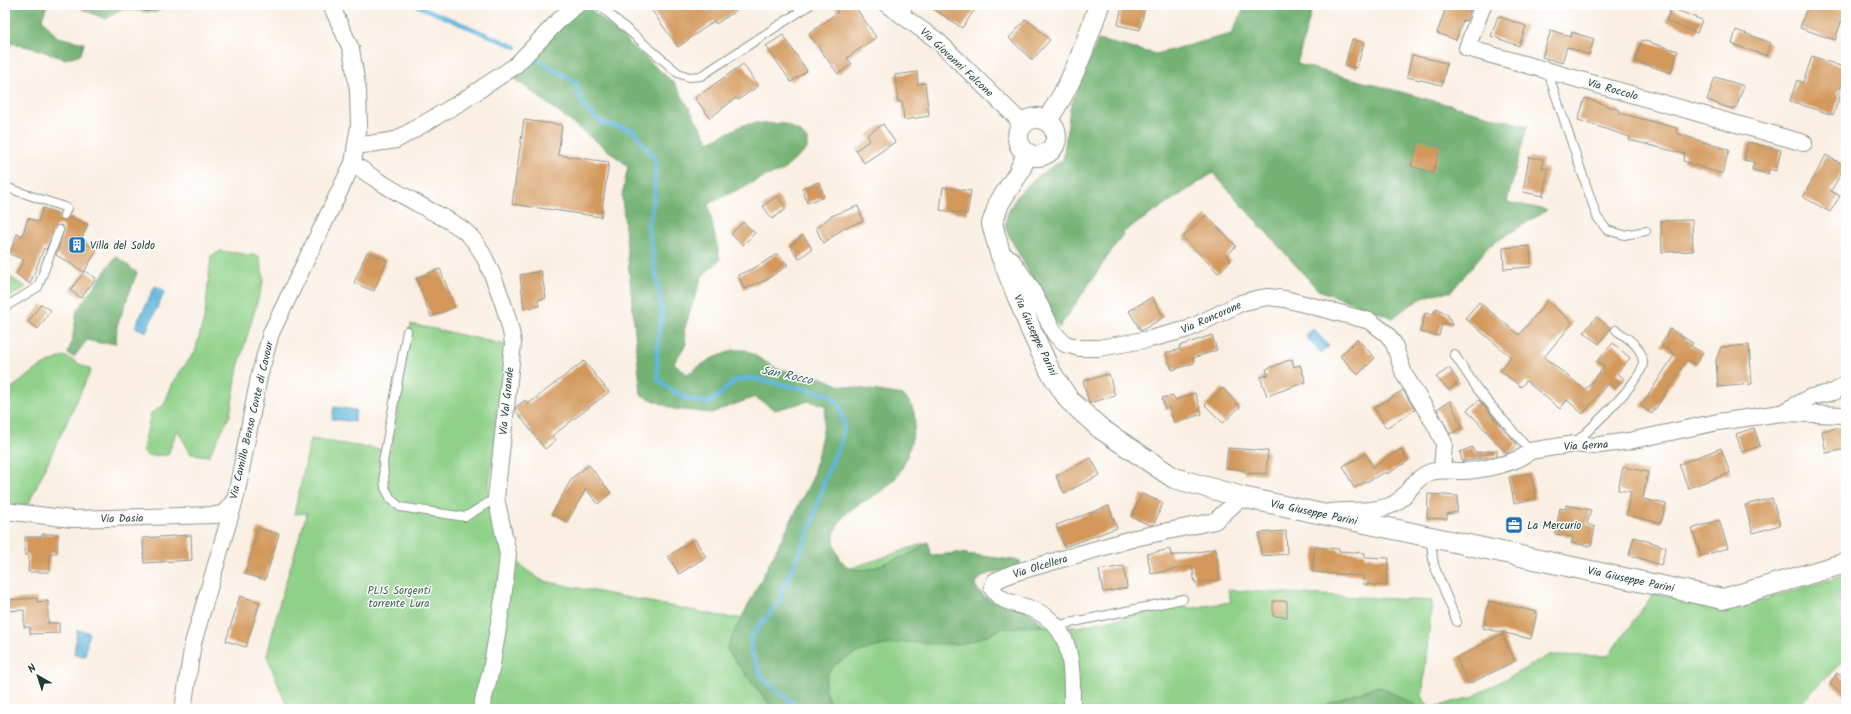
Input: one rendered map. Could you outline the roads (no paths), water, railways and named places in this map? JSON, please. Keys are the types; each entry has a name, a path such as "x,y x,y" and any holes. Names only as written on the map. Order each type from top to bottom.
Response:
{"street":[{"name":"Via Camillo Benso Conte di Cavour","path":"182,709 193,643 233,502 259,377 271,332 354,162 359,124 358,91 351,49 331,5"},
{"path":"356,146 396,140 461,102 515,66 562,17 577,5"},
{"name":"Via Giovanni Falcone","path":"887,5 906,10 1023,124"},
{"path":"1046,121 1061,102 1082,56 1099,5"},
{"name":"Via Roccolo","path":"1483,5 1467,48 1804,143"},
{"path":"1038,118 1046,121 1052,126 1056,134 1055,143 1051,150 1040,155 1028,154 1021,148 1018,140 1019,132 1023,124 1038,118"},
{"name":"Via Giuseppe Parini","path":"1028,154 1018,174 999,203 992,224 1000,253 1031,330 1050,371 1069,400 1101,429 1174,478 1242,497 1319,512 1723,599 1846,563"},
{"name":"Via Val Grande","path":"354,162 371,177 449,221 471,237 482,254 501,297 511,330 513,344 496,498 508,554 502,606 491,670 481,709"},
{"name":"Via Roncorone","path":"1000,253 1011,259 1030,286 1058,338 1065,344 1080,348 1099,348 1150,339 1188,329 1241,303 1256,298 1285,300 1370,321 1387,334 1394,344 1404,374 1436,426 1444,443 1442,470"},
{"path":"1781,414 1811,397 1834,392 1846,384"},
{"name":"Via Gerna","path":"1319,512 1383,508 1396,502 1412,484 1429,473 1442,470 1462,471 1514,462 1525,456 1530,450 1574,444 1593,446 1629,441 1718,422 1781,414 1846,415"},
{"name":"Via Olcellera","path":"1072,709 1071,656 1063,636 1052,621 1034,609 1003,600 992,588 995,581 1013,573 1135,538 1215,521 1242,497"},
{"name":"Via Dasia","path":"5,511 72,519 216,515 224,513 233,502"}],"lane":[{"path":"599,5 678,73 689,77 701,76 810,5"},
{"path":"1547,70 1597,217 1607,230 1624,235 1646,230"},
{"path":"5,187 67,208 64,215"},
{"path":"5,307 38,287 58,230"},
{"path":"1574,444 1626,391 1640,374 1644,362 1640,352 1633,342 1616,330"},
{"path":"407,331 383,462 385,488 391,499 400,507 465,517 496,498"},
{"path":"1454,354 1478,390 1530,450"},
{"path":"1430,536 1434,565 1457,622"},
{"path":"1055,626 1183,599"}],"water":[{"path":"155,286 165,291 146,332 135,327"},
{"path":"1313,329 1329,346 1321,353 1305,336"},
{"path":"334,407 356,410 354,422 332,419"},
{"path":"77,630 89,632 85,656 74,654"}],"waterway":[{"name":"San Rocco","path":"416,5 516,47"},
{"name":"San Rocco","path":"537,59 575,82 584,107 602,123 633,130 656,161 654,200 648,225 662,313 657,352 658,379 670,389 695,401 710,403 736,380 751,378 831,395 840,406 844,426 841,441 826,476 810,529 782,591 781,600 750,638 755,663 765,680 800,709"}],"place":[{"name":"Villa del Soldo","path":"77,245"},
{"name":"La Mercurio","path":"1514,525"}],"park label":[{"name":"PLIS Sorgenti torrente Lura","path":"399,596"}]}
